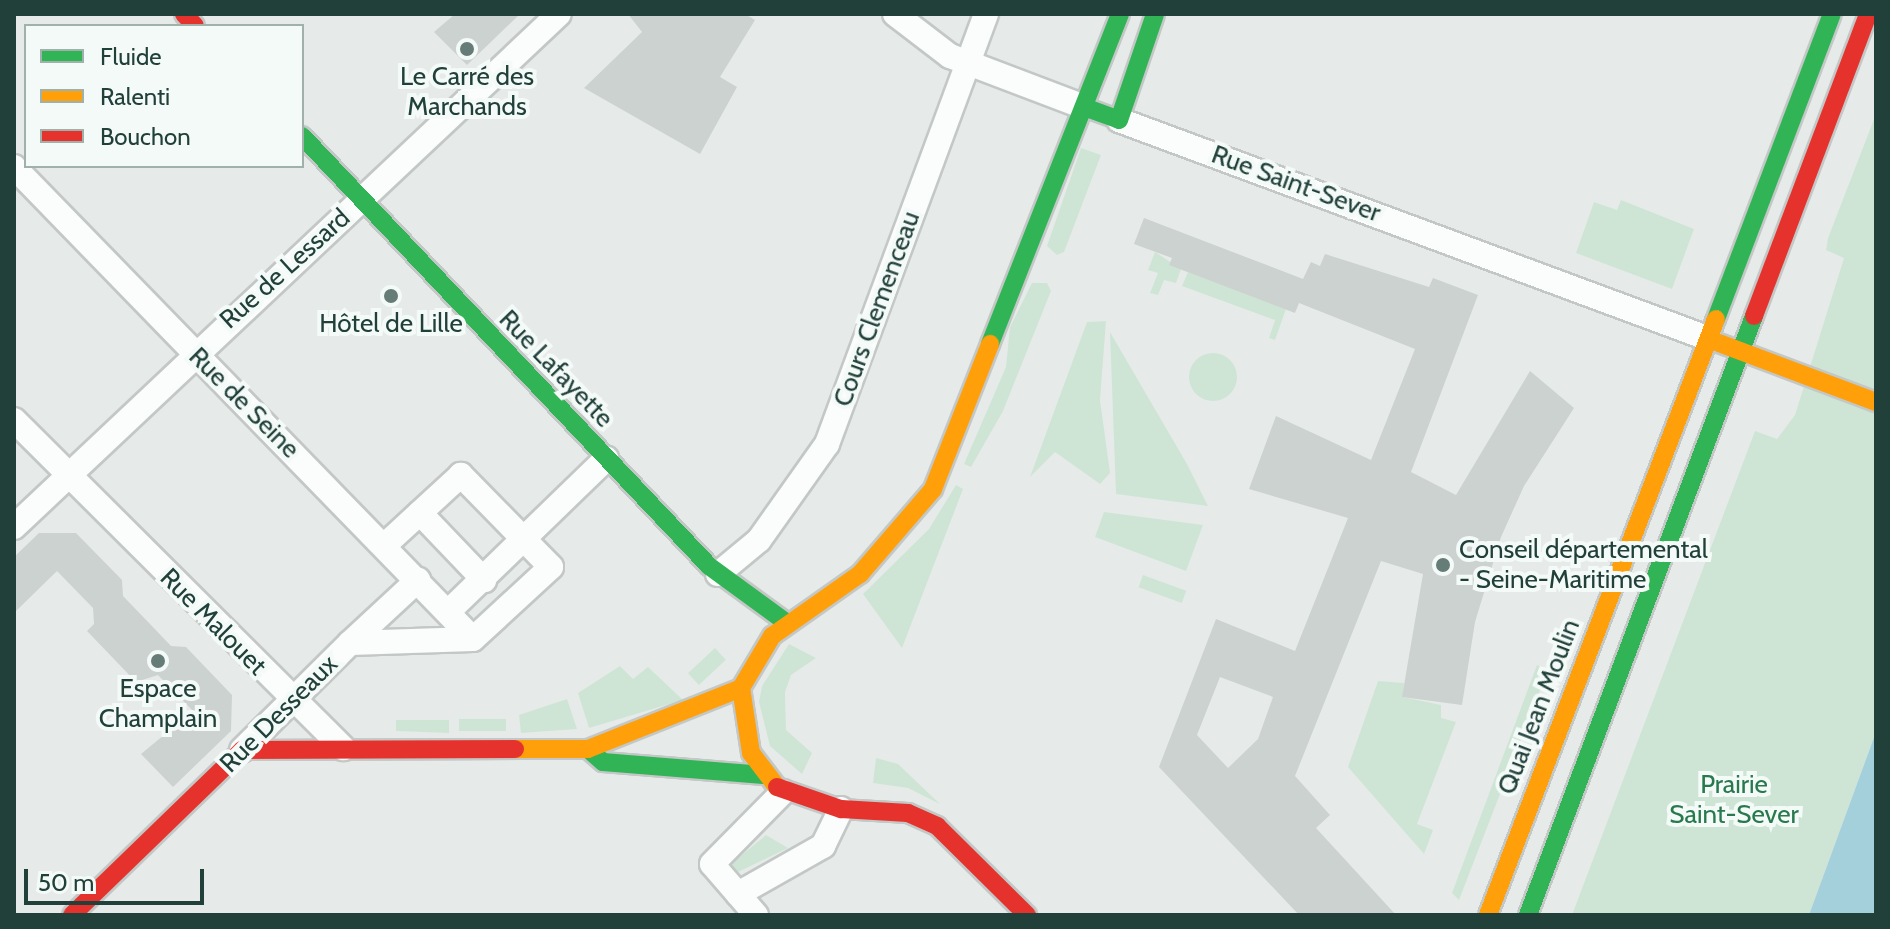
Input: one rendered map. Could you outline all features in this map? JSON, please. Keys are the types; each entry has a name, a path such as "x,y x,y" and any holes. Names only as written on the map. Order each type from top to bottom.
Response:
{"street":[{"name":"Rue de Lessard","path":"14,527 194,352 559,14"},
{"name":"Rue Saint-Sever","path":"895,14 968,63 1707,338"},
{"name":"Cours Clemenceau","path":"718,574 759,540 827,444 986,14"},
{"path":"1027,915 937,826 908,813 841,809 783,792 763,775 744,729 741,688 758,651 787,623 844,587 892,543 933,489 959,431 1120,14"},
{"path":"1119,120 1155,14"},
{"name":"Quai Jean Moulin","path":"1488,915 1832,14"},
{"path":"1528,915 1868,14"},
{"name":"Rue Lafayette","path":"304,138 718,574 787,623"},
{"name":"Rue de Seine","path":"14,167 385,545 473,639"},
{"path":"1707,338 1876,402"},
{"name":"Rue Malouet","path":"14,420 289,698 343,748"},
{"path":"449,611 527,541 606,459"},
{"path":"385,545 461,475 527,541 551,567 473,639"},
{"path":"1645,501 1679,513"},
{"path":"420,513 484,580"},
{"path":"350,643 418,580"},
{"name":"Rue Desseaux","path":"72,915 242,750 289,698 350,643 473,639"},
{"path":"242,750 343,748 428,754 588,749 741,688"},
{"path":"588,749 603,762 763,775"},
{"path":"756,915 712,864 783,792"},
{"path":"738,894 823,846 841,809"}],"green space":[{"name":"Prairie Saint-Sever","path":"1876,114 1876,732 1809,915 1572,915 1755,431 1777,439 1795,415 1844,258 1826,250 1828,238"},
{"path":"1081,148 1101,155 1064,252 1057,255 1047,246"},
{"path":"1621,200 1694,229 1672,289 1576,253 1594,202 1617,210"},
{"path":"1155,252 1181,269 1176,283 1164,280 1158,295 1150,293 1158,273 1148,270"},
{"path":"1188,272 1286,309 1275,340 1269,338 1275,320 1182,286"},
{"path":"1032,283 1047,283 1051,291 1003,411 971,467 964,464 1006,367 1010,327"},
{"path":"1106,321 1100,400 1110,473 1100,484 1055,452 1030,477 1087,322"},
{"path":"1110,332 1187,464 1208,506 1116,494"},
{"path":"1213,353 1230,360 1237,377 1230,394 1213,401 1196,394 1189,377 1196,360"},
{"path":"956,485 963,489 902,648 863,594 929,529"},
{"path":"1104,512 1203,525 1186,571 1095,537"},
{"path":"1143,575 1186,591 1182,603 1139,587"},
{"path":"789,644 816,658 791,675 785,692 786,730 812,753 802,774 770,746 759,702 762,686"},
{"path":"715,648 726,660 699,685 688,673"},
{"path":"1537,665 1548,670 1459,900 1452,893"},
{"path":"620,666 633,679 648,667 683,700 589,728 578,693"},
{"path":"1378,681 1404,683 1403,697 1441,705 1441,718 1456,722 1417,824 1433,830 1424,854 1348,767"},
{"path":"567,699 577,729 521,733 519,715"},
{"path":"459,719 506,719 506,731 459,731"},
{"path":"396,720 449,720 449,733 396,731"},
{"path":"876,758 898,764 940,804 908,788 873,783"},
{"path":"766,835 788,848 734,874 732,863"}],"water":[{"path":"1876,732 1876,915 1809,915"}],"building":[{"name":"Le Carré des Marchands","path":"455,14 520,14 467,65 434,32"},
{"path":"628,14 745,14 755,20 720,77 737,87 700,154 584,88 642,32"},
{"name":"Conseil départemental - Seine-Maritime","path":"1144,218 1303,279 1311,262 1320,266 1325,254 1429,287 1433,278 1478,295 1411,472 1456,495 1530,371 1574,408 1524,486 1501,537 1475,622 1462,705 1402,697 1423,574 1381,561 1295,776 1330,815 1316,828 1396,915 1299,915 1159,767 1216,619 1295,651 1348,518 1249,489 1276,416 1371,460 1415,349 1299,303 1295,313 1169,265 1172,258 1134,244","holes":["1220,677 1273,697 1258,739 1228,768 1197,735"]},
{"name":"Espace Champlain","path":"39,533 76,533 122,580 123,596 171,646 186,647 232,695 231,731 173,787 141,754 193,711 158,675 136,682 87,631 94,624 93,608 57,571 14,613 14,557"}],"traffic: fast":[{"path":"990,344 1120,14"},
{"path":"1084,107 1119,120 1155,14"},
{"path":"1716,319 1832,14"},
{"path":"304,138 709,566 787,623"},
{"path":"1528,915 1754,316"},
{"path":"588,749 603,762 763,775"}],"traffic: slow":[{"path":"1488,915 1716,319"},
{"path":"1719,343 1876,402"},
{"path":"777,787 751,753 741,688 772,636 860,574 933,489 990,344"},
{"path":"515,749 588,749 741,688"}],"traffic: jam":[{"path":"184,14 193,24"},
{"path":"1754,316 1868,14"},
{"path":"72,915 242,750 515,749"},
{"path":"777,787 841,809 908,813 937,826 1027,915"}],"place":[{"name":"Le Carré des Marchands","path":"467,49"},
{"name":"Hôtel de Lille","path":"391,296"},
{"name":"Conseil départemental - Seine-Maritime","path":"1443,565"},
{"name":"Espace Champlain","path":"158,661"}]}
